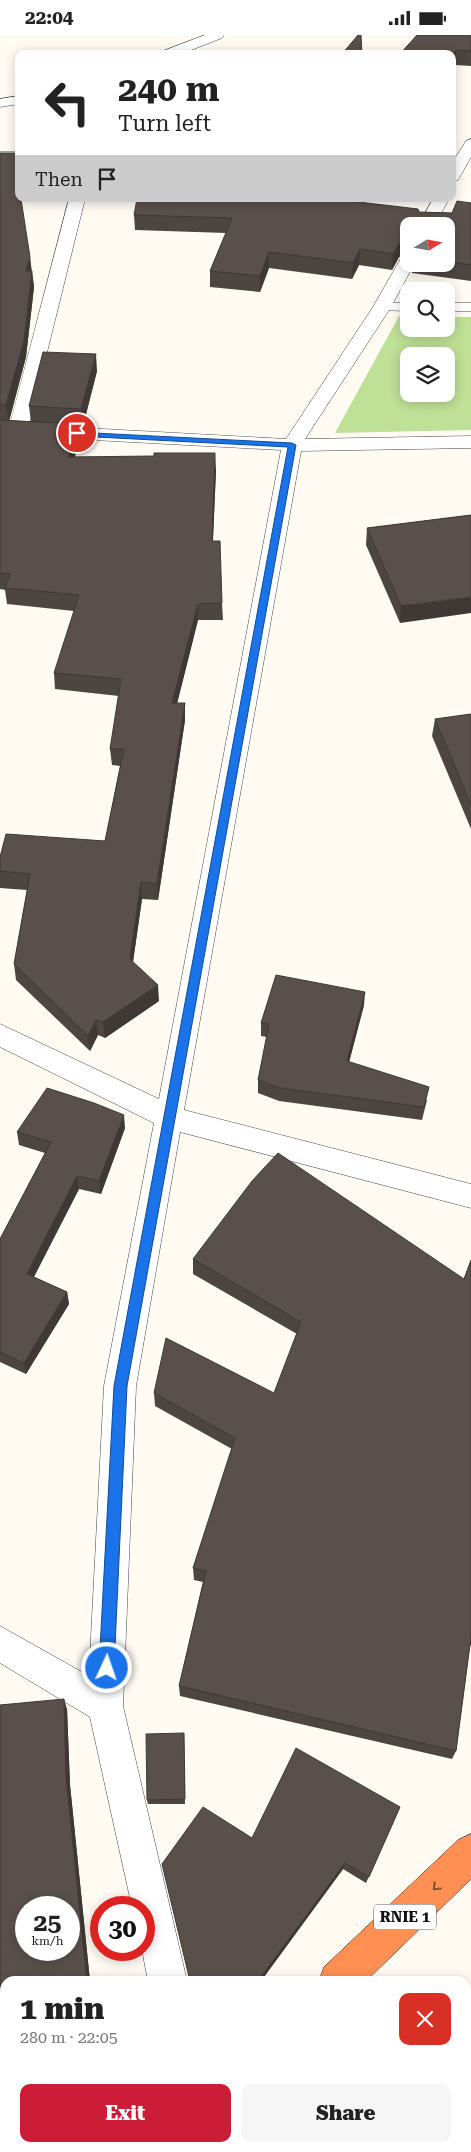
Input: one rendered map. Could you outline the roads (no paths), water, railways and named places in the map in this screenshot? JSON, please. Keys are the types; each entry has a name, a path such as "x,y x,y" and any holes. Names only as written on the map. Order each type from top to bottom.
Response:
{"highway":[{"name":"RNIE 1","path":"343,1976 471,1853"}],"street":[{"path":"178,50 214,35"},
{"path":"0,103 15,101"},
{"path":"461,161 471,144"},
{"path":"0,157 15,157"},
{"path":"76,202 9,430 292,445 471,443"},
{"path":"431,217 439,202"},
{"path":"167,1976 105,1706 120,1386 171,1118 292,445 396,307 405,273"},
{"path":"0,1035 171,1118 471,1196"},
{"path":"0,1643 105,1706"}],"lane":[{"path":"455,307 471,307"}]}
